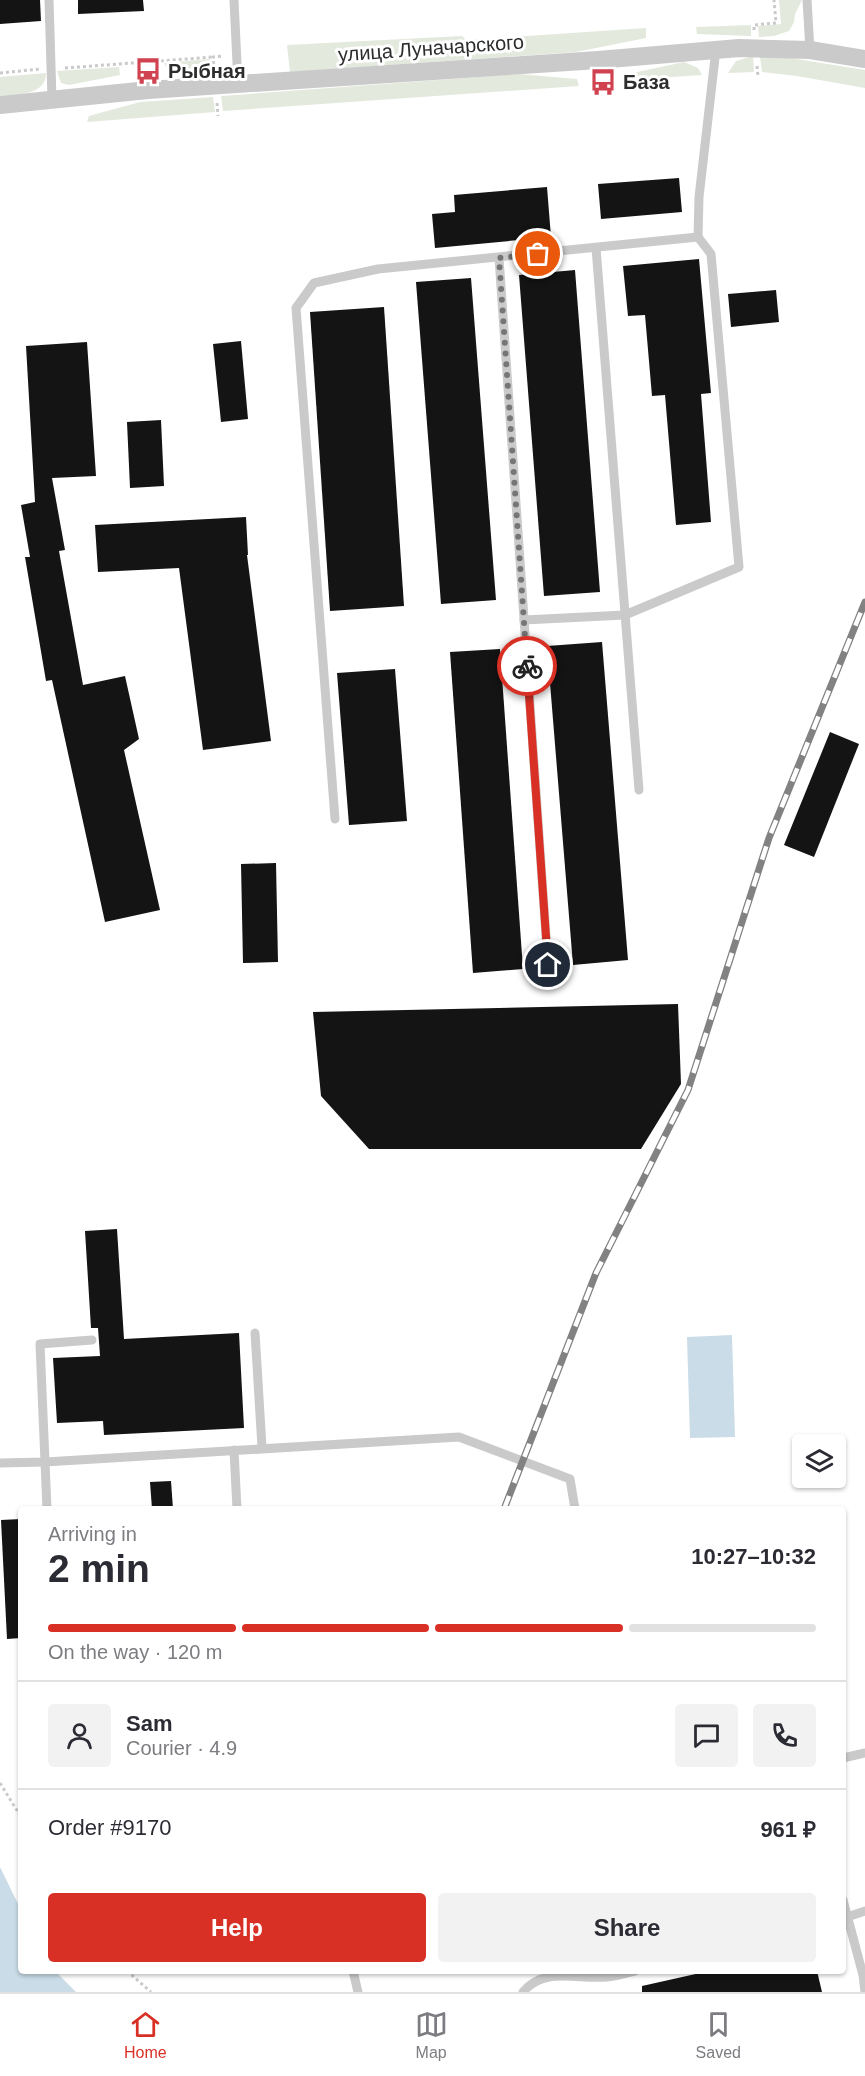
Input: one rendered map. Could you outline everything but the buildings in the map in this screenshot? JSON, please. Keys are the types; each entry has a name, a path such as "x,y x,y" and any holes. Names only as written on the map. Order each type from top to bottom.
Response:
{"street":[{"name":"улица Луначарского","path":"0,105 238,84 716,50 778,48 810,50 865,59"}],"lane":[{"path":"49,0 52,99"},
{"path":"234,0 238,84"},
{"path":"807,0 810,50"},
{"path":"524,620 625,615 739,567 711,254 698,237 699,196 716,50"},
{"path":"335,819 296,308 315,283 378,269 698,237"},
{"path":"596,248 639,790"},
{"path":"499,258 548,965"},
{"path":"255,1333 262,1448"},
{"path":"47,1506 40,1344 92,1340"},
{"path":"0,1463 459,1437 570,1479 574,1506"},
{"path":"234,1450 237,1506"},
{"path":"846,1757 865,1753"},
{"path":"846,1917 865,1911"},
{"path":"846,1920 863,1975 865,1992"},
{"path":"354,1974 358,1992"},
{"path":"524,1992 531,1983 553,1975 584,1978 622,1974"}],"path":[{"path":"755,38 754,25 776,23 774,0"},
{"path":"0,73 236,54"},
{"path":"213,57 215,77"},
{"path":"217,96 218,116"},
{"path":"0,1783 18,1811"},
{"path":"130,1974 151,1992"}],"shaded area":[{"path":"779,0 802,0 794,22 789,31 774,36 759,37 758,26 781,24"},
{"path":"751,25 751,36 697,34 696,27"},
{"path":"646,28 646,38 576,52 290,72 287,45 462,36 466,40"},
{"path":"753,56 754,72 728,73 736,61"},
{"path":"760,57 784,57 865,70 865,88 762,72"},
{"path":"210,59 211,75 178,73 167,69 164,63"},
{"path":"684,62 698,68 702,75 628,80 628,74"},
{"path":"119,67 120,75 69,85 61,83 57,71"},
{"path":"46,73 45,81 36,90 0,96 0,77"},
{"path":"519,74 577,79 579,86 223,111 221,96"},
{"path":"213,97 215,112 87,122 89,116 140,102"}],"water":[{"path":"732,1335 735,1437 690,1438 687,1337"},
{"path":"0,1867 18,1904 18,1974 58,1974 76,1992 0,1992"}],"railway":[{"path":"505,1506 596,1273 688,1090 769,838 865,602"}],"way so far":[{"path":"527,666 499,258 538,254"}],"place":[{"name":"Рыбная","path":"148,71"},
{"name":"База","path":"603,82"}],"route":[{"path":"527,666 548,965"}]}
